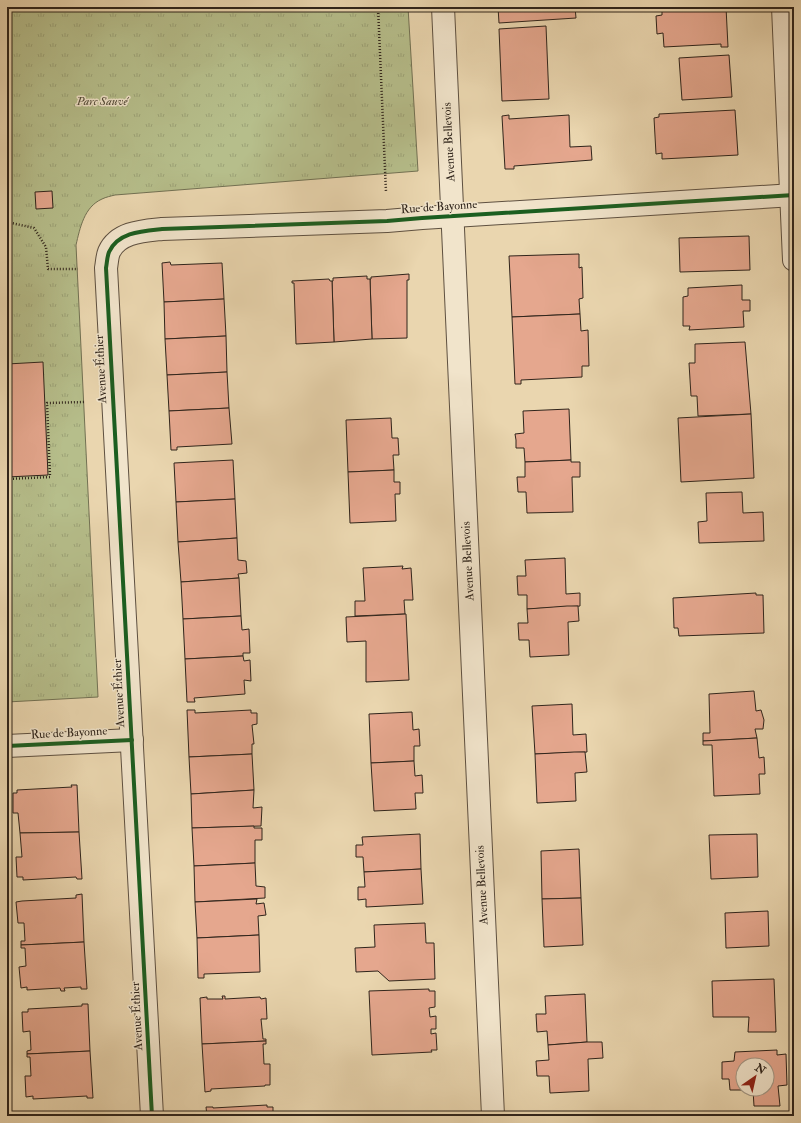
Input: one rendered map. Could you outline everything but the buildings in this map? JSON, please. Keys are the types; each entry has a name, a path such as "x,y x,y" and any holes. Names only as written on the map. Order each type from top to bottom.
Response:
{"street":[{"name":"Avenue Bellevois","path":"442,7 493,1116"},
{"path":"783,7 793,195 794,260"},
{"name":"Rue de Bayonne","path":"106,268 108,253 114,244 122,238 135,232 162,229 387,221 793,195"},
{"name":"Avenue Éthier","path":"106,268 152,1116"},
{"name":"Rue de Bayonne","path":"7,746 132,740"}],"path":[{"path":"378,7 387,221"},
{"path":"7,222 34,228 46,247 48,269 106,268"},
{"path":"7,479 50,477 47,403 113,400"}],"green space":[{"name":"Parc Sauvé","path":"7,7 408,7 418,171 115,195 104,198 96,203 91,207 84,219 76,245 98,697 7,702"}],"cycle path":[{"path":"152,1116 106,268 108,254 113,245 125,236 139,232 162,229 387,221 794,195"},
{"path":"7,746 132,740"}]}
